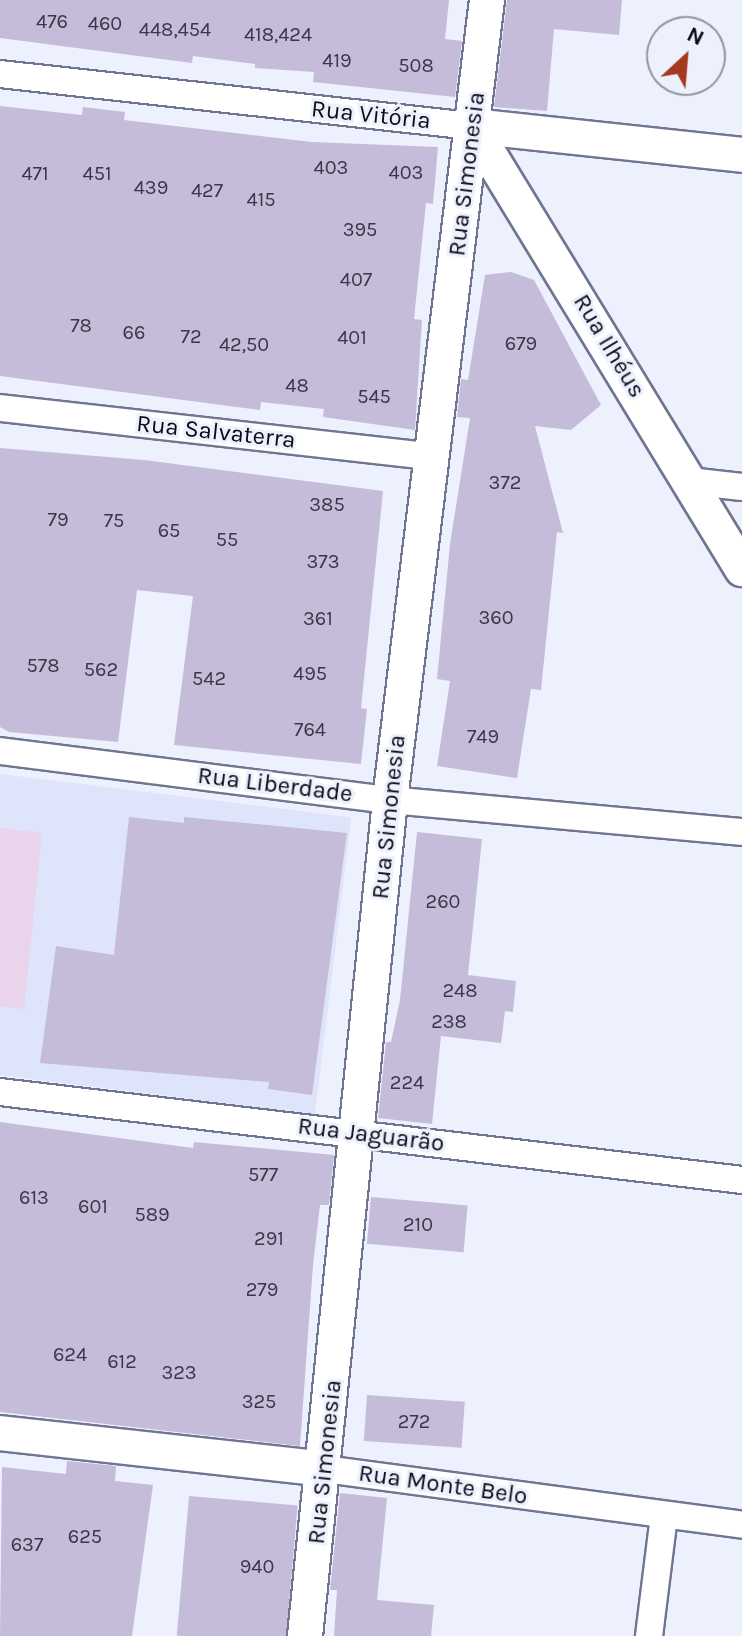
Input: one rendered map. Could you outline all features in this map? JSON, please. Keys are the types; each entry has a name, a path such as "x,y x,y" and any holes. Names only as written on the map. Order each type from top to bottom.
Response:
{"street":[{"name":"Rua Simonesia","path":"305,1636 325,1469 390,800 431,456 470,211 472,126 487,0"},
{"name":"Rua Vitória","path":"0,74 742,155"},
{"name":"Rua Ilhéus","path":"472,126 527,209 742,569"},
{"path":"470,211 529,148 557,134"},
{"path":"470,211 497,196 527,209"},
{"name":"Rua Salvaterra","path":"0,408 431,456"},
{"path":"689,481 742,487"},
{"name":"Rua Liberdade","path":"0,751 390,800 742,832"},
{"name":"Rua Jaguarão","path":"0,1092 742,1180"},
{"name":"Rua Monte Belo","path":"0,1433 325,1469 742,1525"},
{"path":"649,1636 664,1516"}],"shaded area":[{"path":"0,774 351,817 315,1114 0,1075"},
{"path":"0,828 42,833 24,1009 0,1006"}],"building":[{"path":"0,0 449,0 445,39 462,41 455,97 313,82 314,72 255,68 255,64 193,56 192,63 0,38"},
{"path":"507,0 622,0 619,35 554,29 547,111 494,107"},
{"path":"0,106 82,115 83,107 125,112 124,120 312,142 438,147 433,204 426,203 414,319 422,320 415,430 323,417 324,409 261,402 260,410 0,376"},
{"path":"511,272 534,280 601,405 571,430 535,426 563,533 557,532 541,690 531,689 517,778 437,766 450,681 437,679 450,544 470,418 457,417 461,379 468,380 485,275"},
{"path":"0,448 144,460 383,491 361,708 367,709 361,764 174,745 193,596 137,590 118,742 9,732 0,727"},
{"path":"129,817 184,823 184,817 347,833 312,1095 268,1089 269,1082 40,1063 56,946 114,955"},
{"path":"417,832 482,839 468,975 516,981 513,1012 505,1011 501,1043 441,1036 432,1124 378,1118 386,1042 391,1042 400,1000"},
{"path":"0,1122 193,1148 194,1142 334,1155 329,1205 320,1205 300,1446 0,1412"},
{"path":"371,1197 468,1205 464,1252 367,1244"},
{"path":"367,1395 465,1402 462,1448 364,1441"},
{"path":"67,1461 116,1466 115,1481 153,1485 132,1636 0,1636 2,1467 66,1474"},
{"path":"340,1493 387,1498 377,1600 434,1605 431,1636 334,1636 337,1590 330,1590"},
{"path":"189,1496 298,1505 286,1636 177,1635"}]}
